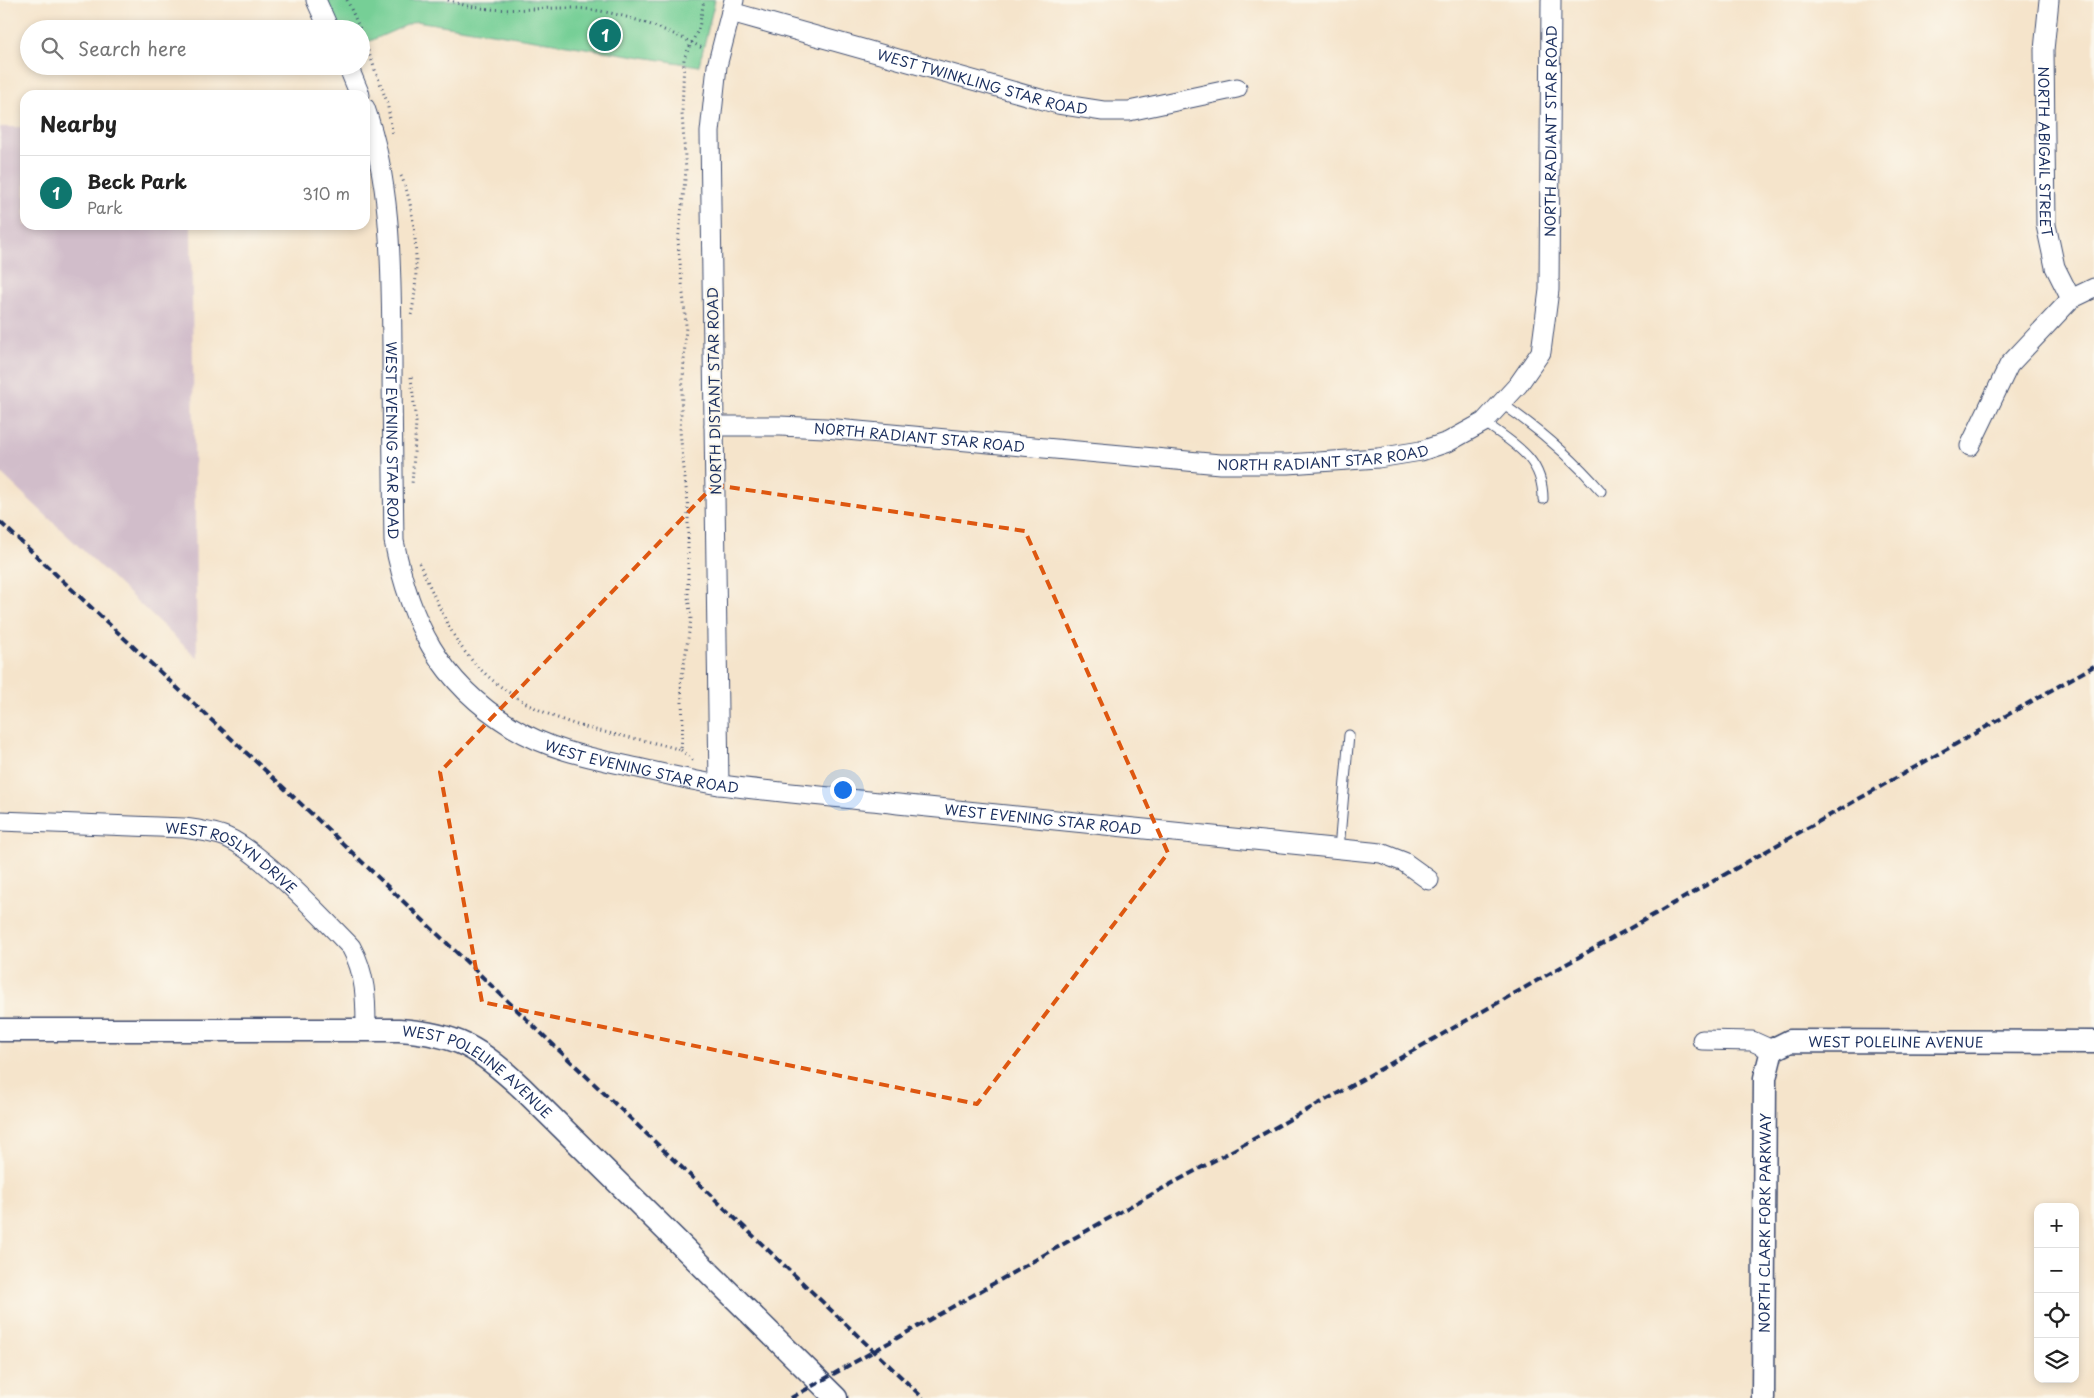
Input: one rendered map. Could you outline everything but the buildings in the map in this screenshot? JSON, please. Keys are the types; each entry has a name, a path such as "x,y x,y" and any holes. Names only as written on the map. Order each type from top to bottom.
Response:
{"street":[{"path":"316,0 326,20"},
{"name":"NORTH RADIANT STAR ROAD","path":"714,426 825,428 1220,464 1288,464 1378,458 1421,451 1448,442 1484,422 1518,385 1541,352 1549,290 1551,0"},
{"name":"NORTH ABIGAIL STREET","path":"2049,0 2044,50 2046,225 2055,267 2071,300"},
{"name":"NORTH DISTANT STAR ROAD","path":"719,785 710,132 713,88 733,6"},
{"name":"WEST TWINKLING STAR ROAD","path":"733,6 1048,101 1103,111 1129,111 1238,88"},
{"path":"352,75 358,90"},
{"name":"WEST EVENING STAR ROAD","path":"370,122 383,179 391,256 394,540 406,593 422,632 434,652 459,684 498,718 529,736 590,758 719,785 1381,853 1404,862 1429,880"},
{"path":"1970,446 2009,366 2071,300 2094,288"},
{"name":"WEST ROSLYN DRIVE","path":"0,821 184,828 207,831 228,838 262,862 351,947 359,962 366,990 366,1030"},
{"name":"WEST POLELINE AVENUE","path":"0,1030 366,1030 432,1033 460,1041 488,1058 522,1088 836,1398"},
{"path":"1702,1040 1752,1041 1772,1050"},
{"name":"WEST POLELINE AVENUE","path":"1772,1050 1779,1044 1790,1041 2094,1042"},
{"name":"NORTH CLARK FORK PARKWAY","path":"1763,1398 1764,1078 1772,1050"}],"lane":[{"path":"1501,403 1533,425 1573,459 1601,490"},
{"path":"1484,422 1512,443 1537,466 1543,482 1543,499"},
{"path":"1339,849 1349,735"}],"path":[{"path":"346,0 356,20"},
{"path":"448,0 467,7 498,11 575,8 603,13 649,25 691,42 719,58"},
{"path":"418,561 452,634 478,668 506,691 538,710 575,724 681,750 683,721 681,684 691,619 688,597 688,507 680,431 686,325 678,241 686,171 682,114 684,58 699,28 704,0"},
{"path":"370,55 387,102 394,145"},
{"path":"400,174 410,209 414,241 416,273 414,303 410,320"},
{"path":"411,375 416,422 412,488"}],"highlighted area":[{"path":"714,485 1025,531 1168,853 977,1104 482,1002 440,772"}],"shaded area":[{"path":"0,127 20,127 20,230 191,230 197,658 0,472"}],"green space":[{"path":"326,0 715,0 699,66 416,21 370,41 370,20 336,20"}],"railway":[{"path":"0,522 315,817 923,1398"},
{"path":"791,1398 1136,1203 1331,1097 2094,666"}],"place":[{"name":"Beck Park","path":"605,35"}]}
